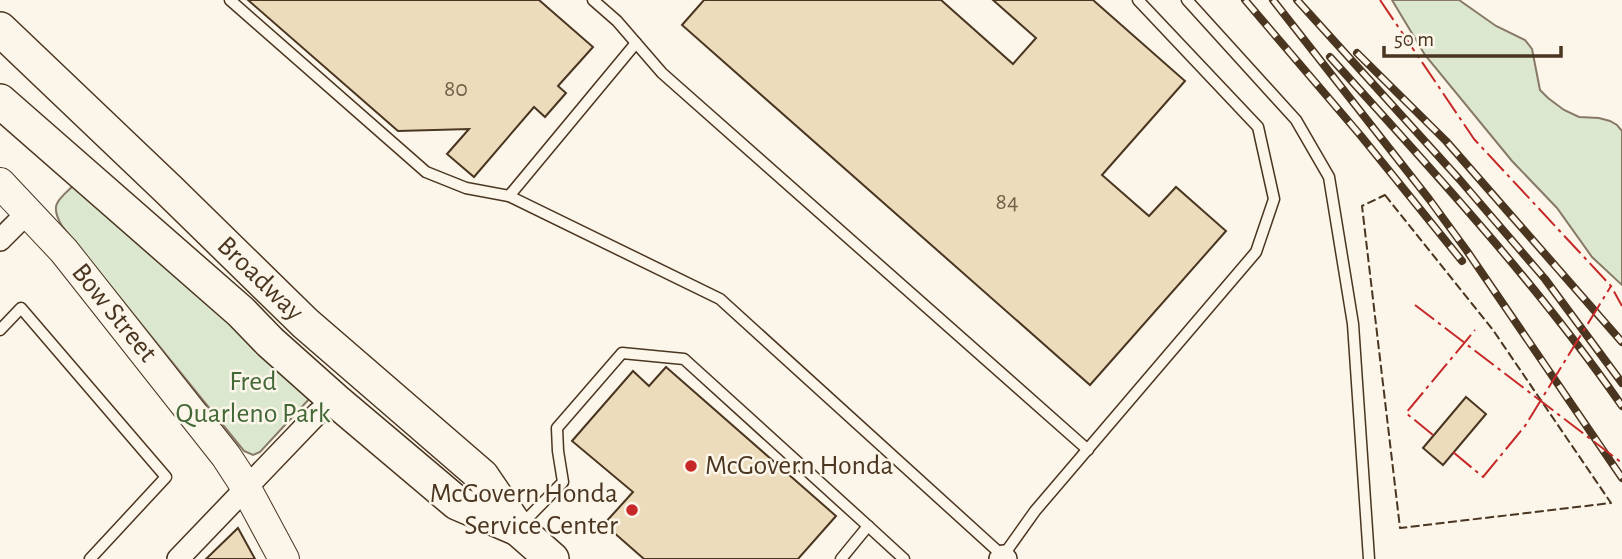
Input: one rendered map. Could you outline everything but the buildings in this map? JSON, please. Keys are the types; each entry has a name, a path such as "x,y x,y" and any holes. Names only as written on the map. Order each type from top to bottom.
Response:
{"main road":[{"name":"Broadway","path":"0,29 305,323 482,476 518,529 552,559"},
{"name":"Broadway","path":"0,101 241,312 335,401 457,503 518,529"},
{"name":"Bow Street","path":"0,183 64,251 226,456 284,559"}],"street":[{"path":"0,240 28,212"},
{"path":"178,559 317,414 335,401"}],"lane":[{"path":"230,0 426,172 466,188 509,195 720,299 1003,558 1035,511 1256,252 1274,200 1258,127 1138,0"},
{"path":"593,0 617,21 662,73 1088,450"},
{"path":"1188,0 1296,120 1329,177 1353,324 1369,559"},
{"path":"509,195 636,43"},
{"path":"0,330 21,308 166,477 90,559"},
{"path":"518,529 563,482 557,428 622,353 684,359 904,559"},
{"path":"841,559 868,526"}],"green space":[{"path":"1392,0 1459,0 1496,26 1525,40 1532,49 1540,90 1548,98 1579,117 1610,121 1622,131 1622,285 1592,257 1557,208 1512,161 1425,55"},
{"name":"Fred Quarleno Park","path":"75,184 311,397 260,452 253,455 244,451 62,226 56,212 57,203"}],"railway":[{"path":"1245,0 1361,136 1462,261"},
{"path":"1273,0 1467,251 1622,478"},
{"path":"1297,0 1460,180 1545,279 1622,383"},
{"path":"1357,53 1446,141 1622,342"},
{"path":"1330,57 1518,270 1622,406"}],"fence":[{"path":"1385,195 1493,330 1611,503 1400,528 1362,206 1385,195"}],"power":[{"path":"1380,0 1474,139 1611,286 1622,306"},
{"path":"1453,452 1483,477 1525,426 1611,286"},
{"path":"1415,305 1622,463"},
{"path":"1433,435 1406,413 1475,330"}],"place":[{"name":"McGovern Honda","path":"691,466"},
{"name":"McGovern Honda Service Center","path":"632,510"}]}
